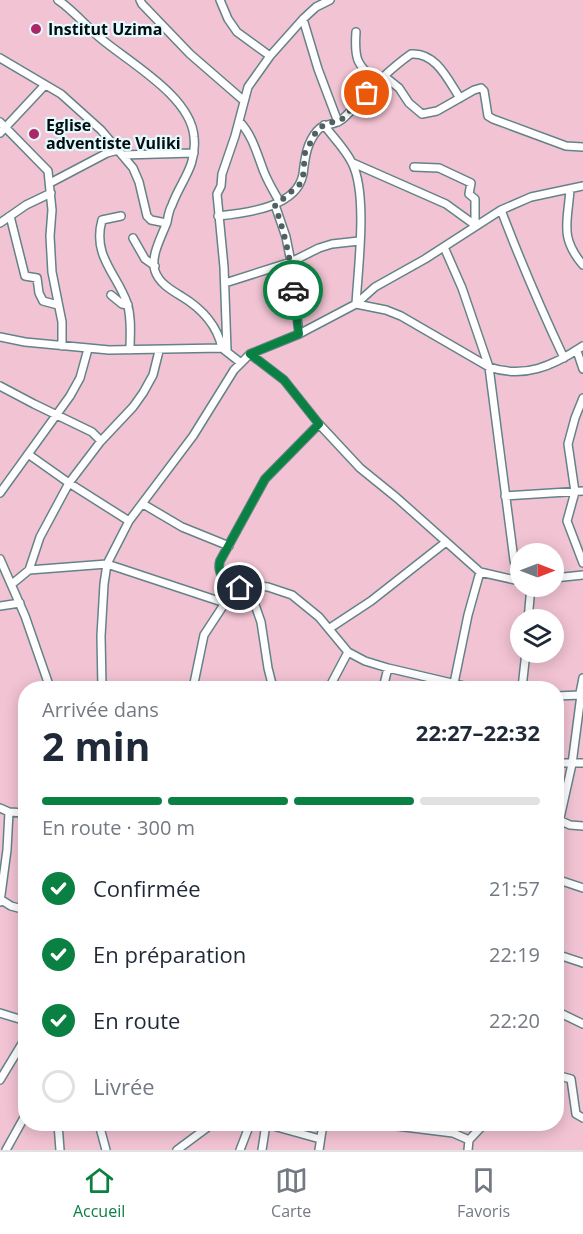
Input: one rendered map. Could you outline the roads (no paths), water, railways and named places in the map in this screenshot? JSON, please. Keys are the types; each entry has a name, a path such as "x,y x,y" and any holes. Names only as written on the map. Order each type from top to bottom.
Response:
{"street":[{"path":"58,0 99,37 174,98 186,112 193,129 192,166 172,205 155,256 155,271 166,286 192,303 213,324 224,349 241,363"},
{"path":"140,0 190,54 243,100"},
{"path":"220,0 228,20 237,32 270,56"},
{"path":"224,349 225,283 217,194 243,100 248,87 270,56 317,3 330,0"},
{"path":"303,19 318,69 338,122"},
{"path":"356,32 355,47 358,63 378,82"},
{"path":"218,216 277,203 300,184 303,177 305,153 313,136 324,125 338,122 384,76 408,56 415,54 434,61 460,98"},
{"path":"0,58 61,94 80,111 133,168 139,182 147,216 151,220 166,223"},
{"path":"384,76 399,88 409,103 423,114 437,111 481,88 484,91 488,116 493,119 566,146 583,147"},
{"path":"45,85 2,128 48,171 51,193 52,273 62,322 62,346"},
{"path":"239,121 256,147 277,203 291,262 299,334"},
{"path":"324,125 352,163 361,211 356,304"},
{"path":"50,183 107,153 194,153"},
{"path":"352,163 446,204 476,225"},
{"path":"414,167 439,168 471,183 469,194 475,199 476,225"},
{"path":"102,681 101,636 107,564 129,520 193,436 234,370 250,354 299,334 356,304 375,287 444,247 501,210 531,197 583,186"},
{"path":"570,189 566,233 572,252 583,265"},
{"path":"0,223 51,193"},
{"path":"501,210 534,287 542,313 564,358"},
{"path":"10,216 25,276 38,278 39,293 43,301 58,306"},
{"path":"121,216 102,220 99,237 104,259 128,306 130,350"},
{"path":"133,238 145,259 155,266"},
{"path":"225,283 291,262 319,248 359,241"},
{"path":"444,247 462,288 489,367 512,543"},
{"path":"111,295 128,306"},
{"path":"356,304 402,316 489,367 504,372 536,369 580,349 583,369"},
{"path":"0,337 88,349 159,351 224,349"},
{"path":"0,493 58,415 80,378 88,349"},
{"path":"12,584 29,570 40,537 69,483 101,441 143,393 153,375 159,351"},
{"path":"250,354 284,380 319,424 360,468 480,572 510,579"},
{"path":"0,386 92,432 101,441"},
{"path":"583,398 568,444 579,492 567,521 583,563"},
{"path":"319,424 265,479 218,567 231,586 268,587 292,595 330,628 348,652 388,668 433,681"},
{"path":"28,454 69,483 129,520"},
{"path":"505,496 579,492"},
{"path":"143,504 182,527 229,546"},
{"path":"330,628 371,601 446,542"},
{"path":"0,559 20,603 48,681"},
{"path":"29,570 107,564 225,603"},
{"path":"455,681 464,634 480,572"},
{"path":"564,577 583,575"},
{"path":"194,681 204,635 225,603 244,587"},
{"path":"244,587 261,622 271,681"},
{"path":"0,606 20,603"},
{"path":"333,681 348,652"},
{"path":"523,681 524,663"},
{"path":"385,681 388,668"},
{"path":"564,798 572,764 583,678"},
{"path":"564,695 581,693"},
{"path":"564,764 583,763"},
{"path":"0,809 18,813"},
{"path":"9,812 0,900 18,908"},
{"path":"564,822 583,826"},
{"path":"564,882 583,888"},
{"path":"564,957 583,963"},
{"path":"0,1013 18,1019"},
{"path":"564,1015 583,1024"},
{"path":"0,1080 18,1050"},
{"path":"564,1077 571,1079 576,1114 583,1118"},
{"path":"6,1150 18,1128"},
{"path":"59,1131 60,1150"},
{"path":"101,1131 106,1150"},
{"path":"177,1150 186,1147 204,1131"},
{"path":"240,1150 247,1131"},
{"path":"262,1150 265,1131"},
{"path":"291,1131 320,1139"},
{"path":"319,1150 322,1131"},
{"path":"440,1131 453,1133 469,1140"},
{"path":"468,1150 469,1140 477,1131"}],"place":[{"name":"Institut Uzima","path":"36,29"},
{"name":"Eglise adventiste Vuliki","path":"34,134"}]}
